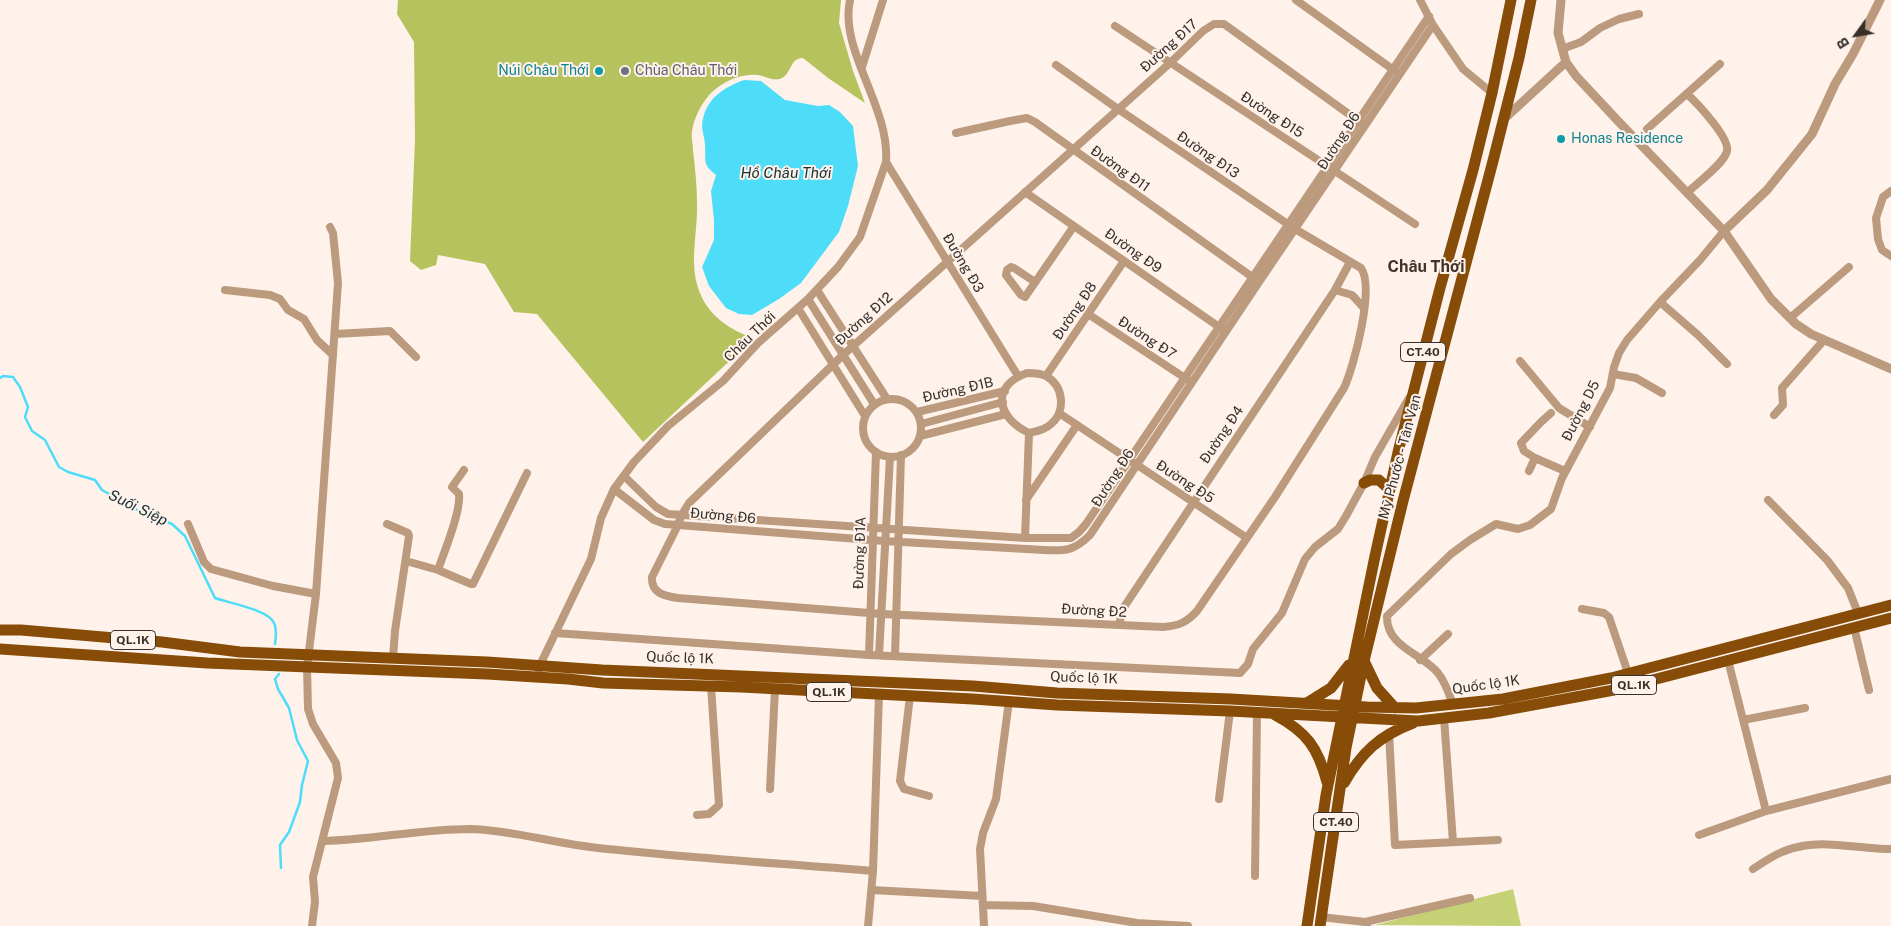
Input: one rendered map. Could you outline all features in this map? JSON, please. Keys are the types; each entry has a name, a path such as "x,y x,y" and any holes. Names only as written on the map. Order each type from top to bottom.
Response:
{"main road":[{"name":"Mỹ Phước - Tân Vạn","path":"1321,922 1341,789 1347,718 1390,490 1440,288 1474,170 1511,0"},
{"name":"Mỹ Phước - Tân Vạn","path":"1358,660 1379,602 1403,501 1509,101 1531,0"},
{"path":"1492,93 1509,101"},
{"path":"1364,483 1370,480 1379,480 1390,490"},
{"name":"Quốc lộ 1K","path":"0,649 207,663 307,667 539,671 973,686 1057,693 1416,708 1503,699 1611,678 1891,605"},
{"name":"Quốc lộ 1K","path":"0,630 21,630 162,642 240,652 393,658 539,671 603,683 711,686 1158,710 1257,712 1347,718 1418,720 1517,708 1614,690 1891,618"},
{"path":"1307,703 1331,688 1358,660 1377,688 1396,708"},
{"path":"1271,713 1301,731 1311,743 1321,762 1328,786"},
{"name":"Mỹ Phước - Tân Vạn","path":"1307,926 1328,786 1347,718"},
{"path":"1341,789 1368,750 1389,733 1418,720"}],"street":[{"name":"Châu Thới","path":"539,671 591,559 601,518 614,489 634,462 668,426 723,381 758,343 817,290 838,267 860,237 886,162 887,153 883,123 853,44 848,15 850,0"},
{"path":"862,67 883,0"},
{"path":"1296,0 1396,71"},
{"path":"1420,0 1433,25 1462,69 1492,93"},
{"path":"1561,0 1558,33 1566,62 1576,76 1724,231 1763,288 1790,318 1811,334 1891,369"},
{"name":"Đường D5","path":"1387,616 1434,569 1470,540 1496,524 1518,529 1530,525 1551,509 1565,471 1610,388 1619,353 1627,340 1724,231 1767,190 1812,134 1835,84 1853,54 1880,0"},
{"path":"1562,49 1581,42 1600,28 1619,19 1640,14"},
{"name":"Đường Đ6","path":"624,476 663,512 681,516 1025,538 1071,538 1079,532 1184,377 1222,329 1327,166 1361,123 1396,71 1428,16"},
{"name":"Đường Đ17","path":"1072,150 1203,31 1214,24 1224,24 1361,123"},
{"name":"Đường Đ6","path":"1396,71 1433,25"},
{"name":"Đường Đ15","path":"1115,26 1415,224"},
{"path":"1504,119 1566,62"},
{"path":"1647,129 1720,64"},
{"name":"Đường Đ13","path":"1056,65 1295,229 1350,262"},
{"path":"1687,94 1721,133 1726,141 1728,150 1722,161 1687,193"},
{"name":"Đường Đ11","path":"956,133 1027,118 1255,280"},
{"name":"Đường Đ6","path":"1255,280 1295,229 1334,171 1361,123"},
{"name":"Đường Đ12","path":"678,525 689,503 833,364 1072,150"},
{"name":"Đường Đ3","path":"886,162 1018,376"},
{"path":"1891,191 1882,197 1876,218 1878,239 1882,250 1891,256"},
{"name":"Đường Đ9","path":"1025,192 1222,329"},
{"path":"1035,282 1074,226"},
{"path":"312,926 315,902 314,877 338,778 336,763 313,724 308,709 307,667 316,594 338,283 333,233 330,227"},
{"name":"Đường Đ8","path":"1046,376 1124,260"},
{"name":"Đường Đ4","path":"1119,624 1124,607 1335,290 1350,262"},
{"name":"Đường Đ2","path":"678,525 652,577 652,584 663,596 895,615 1163,627 1176,626 1187,622 1197,611 1247,538 1344,388 1351,372 1364,308 1366,280 1361,268 1350,262"},
{"path":"1790,318 1849,267"},
{"path":"225,290 270,295 280,299 288,310 304,319 317,340 334,355"},
{"path":"817,290 887,399"},
{"path":"1335,290 1352,295 1364,308"},
{"path":"808,299 874,404"},
{"path":"1660,302 1698,335 1727,364"},
{"path":"798,308 865,416"},
{"name":"Đường Đ7","path":"1088,314 1192,382"},
{"name":"Đường Đ6","path":"614,489 654,520 665,524 898,542 1065,551 1079,546 1090,535 1192,382 1222,329"},
{"path":"335,334 390,332 416,357"},
{"path":"1774,415 1783,405 1782,388 1824,340"},
{"path":"1520,361 1558,408 1590,427"},
{"path":"1027,373 1037,373 1046,376 1054,382 1059,390 1061,399 1059,414 1053,423 1046,428 1029,433 1014,425 1006,414 1003,402 1005,392 1011,381 1018,376 1027,373"},
{"path":"1613,374 1636,378 1662,393"},
{"path":"555,633 869,655 1240,673 1248,664 1253,649 1282,613 1305,559 1315,547 1338,529 1364,483 1375,457 1414,390"},
{"name":"Đường Đ1B","path":"917,412 1005,392"},
{"path":"896,398 905,401 917,412 921,424 920,436 914,448 902,455 890,457 876,452 865,440 863,424 865,416 874,404 887,399 896,398"},
{"path":"960,402 967,424"},
{"name":"Đường Đ1B","path":"921,424 1003,402"},
{"path":"1161,411 1168,417"},
{"path":"1552,413 1521,443 1524,451 1565,471"},
{"path":"920,436 1006,414"},
{"name":"Đường Đ5","path":"1059,414 1247,538"},
{"path":"1026,500 1077,425"},
{"path":"1025,538 1029,433"},
{"name":"Đường Đ1A","path":"869,655 876,452"},
{"path":"895,656 902,455"},
{"name":"Đường Đ1A","path":"879,655 890,457"},
{"path":"1528,471 1535,458"},
{"path":"438,570 449,540 459,502 459,494 452,487 464,470"},
{"path":"406,561 438,570 473,584 527,473"},
{"path":"1768,500 1827,560 1848,588 1858,614"},
{"path":"1090,516 1099,522"},
{"path":"744,520 744,531"},
{"path":"188,524 204,562 211,569 273,586 316,594"},
{"path":"388,524 408,533 409,536 395,631 393,658"},
{"path":"812,535 813,524"},
{"path":"983,546 984,535"},
{"path":"1044,539 1044,550"},
{"path":"1379,602 1387,616 1387,623 1391,634 1420,660 1436,671 1445,683 1453,705"},
{"path":"1582,609 1604,612 1609,617 1628,673"},
{"path":"1854,627 1869,690"},
{"path":"1420,660 1448,634"},
{"path":"1728,660 1766,811"},
{"path":"697,814 709,814 719,805 711,686"},
{"path":"770,789 775,689"},
{"path":"868,926 873,871 879,695"},
{"path":"910,696 900,781 904,790 929,796"},
{"path":"984,926 980,849 986,824 996,799 1009,702"},
{"path":"1743,720 1805,708"},
{"path":"1219,799 1230,711"},
{"path":"1255,876 1257,712"},
{"path":"1444,718 1453,842"},
{"path":"1389,733 1395,845 1498,840"},
{"path":"1699,835 1766,811 1891,779"},
{"path":"323,841 354,841 432,831 471,829 498,831 588,847 873,871"},
{"path":"1753,869 1773,856 1799,846 1826,845 1891,848"},
{"path":"872,890 982,896"},
{"path":"1321,922 1366,924 1470,898"},
{"path":"983,905 1032,906 1137,923 1188,926"}],"green space":[{"path":"398,0 841,0 839,23 853,71 865,103 828,78 803,58 795,61 787,74 780,79 745,75 726,82 710,94 696,116 692,136 697,197 694,249 696,282 704,301 715,316 729,327 754,338 643,442 537,314 514,312 485,264 438,255 436,265 421,270 410,261 415,139 414,42 397,14"},
{"path":"1513,889 1521,926 1375,925"}],"water":[{"name":"Hồ Châu Thới","path":"744,80 761,81 785,100 818,106 829,105 840,112 853,126 858,166 839,232 801,283 752,315 739,314 726,308 709,286 702,267 714,240 711,191 716,175 706,162 702,126 703,117 710,102 716,96 728,87"}],"waterway":[{"name":"Suối Siệp","path":"0,378 3,376 13,377 20,387 28,407 25,417 32,431 45,440 59,467 68,472 95,480 102,490 139,511 172,524 185,536 215,598 257,611 271,618 276,628 275,644"},
{"name":"Suối Siệp","path":"279,674 275,679 278,689 289,708 297,740 308,761 300,802 289,832 280,845 281,868"}],"place":[{"name":"Núi Châu Thới","path":"599,71"},
{"name":"Chùa Châu Thới","path":"625,71"},
{"name":"Honas Residence","path":"1561,139"}],"district":[{"name":"Châu Thới","path":"1426,267"}]}
